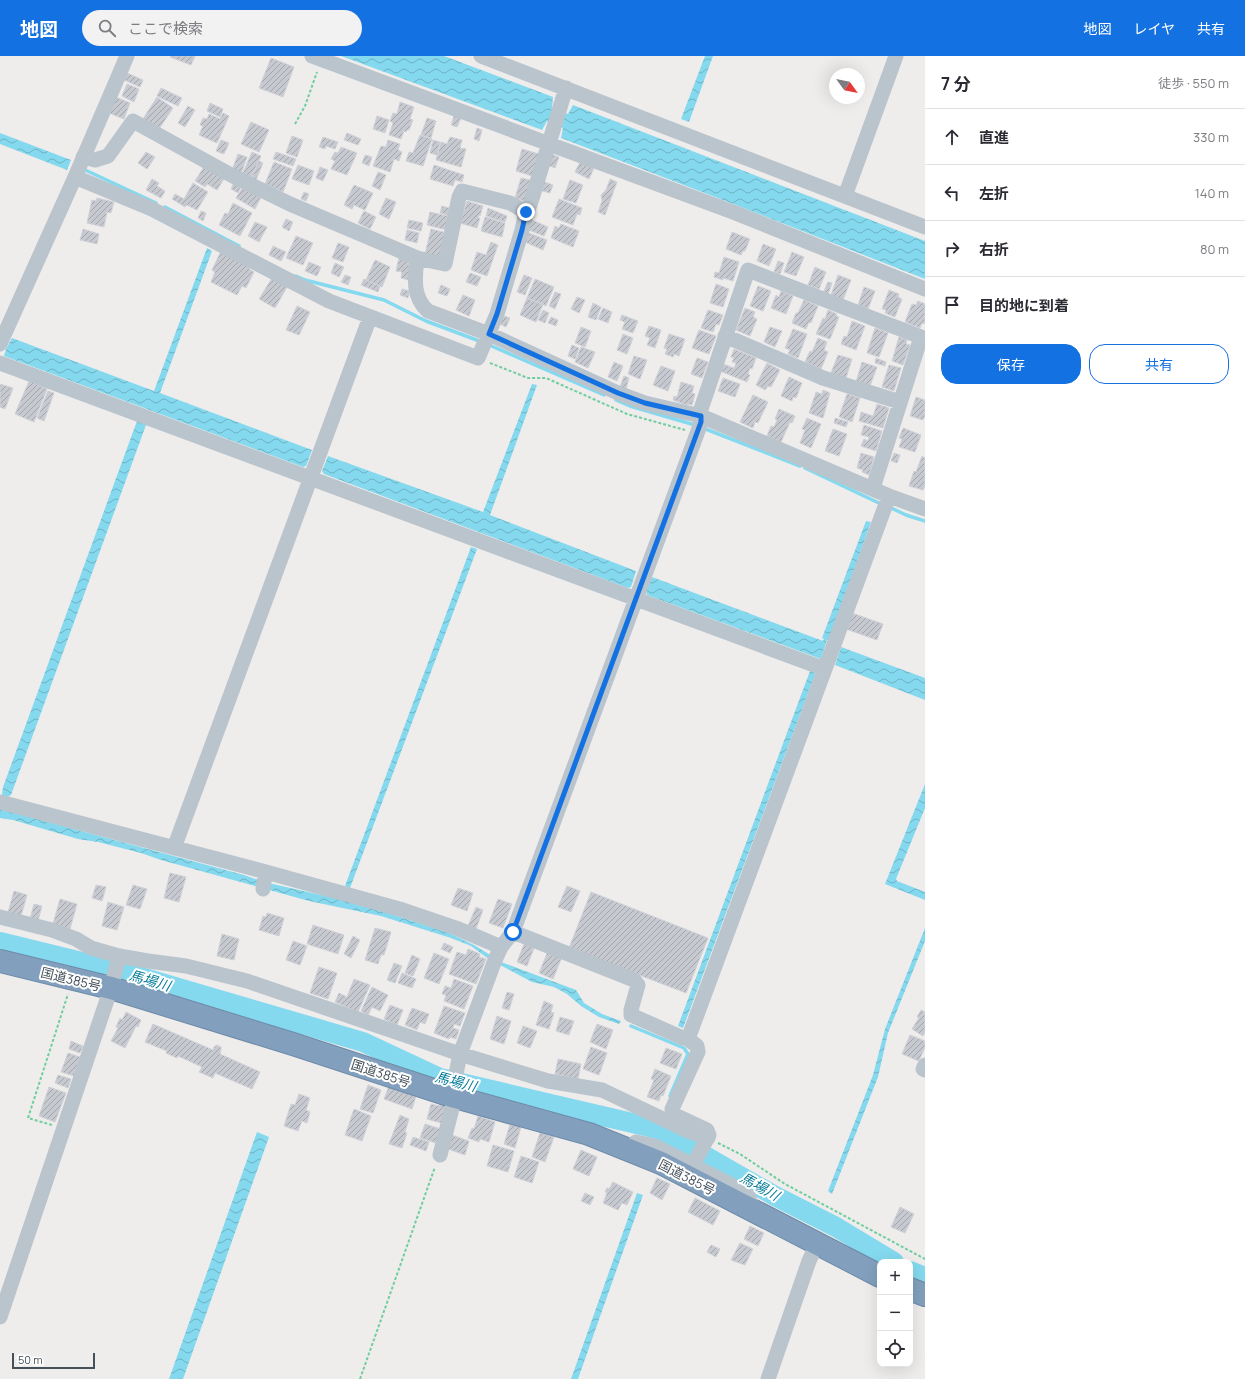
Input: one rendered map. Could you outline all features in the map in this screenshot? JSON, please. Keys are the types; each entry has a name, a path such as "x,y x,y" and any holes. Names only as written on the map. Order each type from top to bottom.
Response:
{"highway":[{"name":"国道385号","path":"0,961 72,979 112,984 293,1044 454,1087 589,1134 661,1163 877,1274"},
{"path":"913,1290 925,1295"}],"street":[{"path":"0,344 127,56"},
{"path":"481,56 515,62 566,88 925,227"},
{"path":"845,196 896,56"},
{"path":"317,58 732,212 925,289"},
{"path":"484,344 497,314 526,212 530,206 566,88"},
{"path":"79,167 108,156 133,121 230,175 331,222 417,258 445,264 460,194 510,203 526,212"},
{"path":"79,167 152,209 314,294 370,317 484,344 645,403 699,425 873,488 887,502 925,508"},
{"path":"417,258 414,279 416,293 422,306 484,344"},
{"path":"440,1155 460,1054 495,960 501,947 513,932 699,425 701,409 748,270 921,337 873,488"},
{"path":"174,848 370,317"},
{"path":"725,336 823,378 900,402"},
{"path":"0,363 825,669"},
{"path":"688,1039 887,502"},
{"path":"0,802 403,910 456,928 501,947"},
{"path":"0,918 52,930 76,939 91,948 119,959 186,966 247,981 460,1054 548,1080 602,1090 688,1131 708,1138"},
{"path":"513,932 634,980 638,985 631,1010 632,1015 688,1039 697,1046 698,1052 672,1109 675,1115 706,1130 709,1135 693,1165"},
{"path":"0,1317 112,984 119,959"},
{"path":"925,1065 923,1069 925,1070"},
{"path":"628,1149 636,1142 654,1146 693,1165 739,1189 749,1197 752,1210"},
{"path":"768,1379 809,1261 817,1244"}],"path":[{"path":"295,124 306,106 317,58"},
{"path":"484,344 528,378 546,378 627,414 699,425"},
{"path":"62,1129 28,1118 72,979"},
{"path":"708,1138 740,1154 785,1184 925,1258"},
{"path":"360,1379 440,1155"}],"water":[{"path":"341,56 444,56 553,97 552,108 568,114 573,105 925,241 925,279 561,138 563,128 547,121 542,130"},
{"path":"705,56 713,56 689,122 681,119"},
{"path":"0,133 71,160 67,170 0,144"},
{"path":"207,248 212,251 160,393 312,450 306,466 303,467 4,356 12,338 154,391"},
{"path":"532,384 537,385 490,515 636,571 631,587 628,588 324,474 322,471 328,456 483,512"},
{"path":"137,421 146,425 11,795 5,798 2,795 3,787"},
{"path":"866,521 871,522 829,641 827,640 821,659 647,595 646,592 652,577 823,641 824,639 822,638"},
{"path":"471,547 477,549 350,888 345,886"},
{"path":"841,647 925,678 925,700 835,665"},
{"path":"810,671 816,672 683,1028 678,1026"},
{"path":"925,784 925,808 896,879 897,881 925,892 925,900 885,884"},
{"path":"0,809 244,875 264,882 361,904 449,933 474,945 492,956 490,960 471,946 451,938 381,916 309,901 161,860 141,853 98,842 78,839 13,820 0,818"},
{"path":"925,928 925,941 888,1033 878,1077 832,1194 828,1191 873,1075 885,1029"},
{"path":"501,962 576,990 584,1003 602,1014 621,1021 619,1024 599,1017 581,1006 567,994 554,987 532,982 500,965"},
{"path":"257,1132 269,1137 183,1379 169,1379"},
{"path":"637,1193 643,1195 578,1379 571,1379"}],"building":[{"path":"195,56 191,65 170,57"},
{"path":"271,58 294,67 283,97 259,88"},
{"path":"127,73 143,80 140,87 124,80"},
{"path":"127,84 139,89 134,102 122,96"},
{"path":"161,88 182,98 178,106 157,96"},
{"path":"116,97 130,103 124,119 109,113"},
{"path":"157,97 173,108 159,129 143,119"},
{"path":"400,102 414,107 410,119 413,120 409,130 406,132 404,131 401,139 389,135 393,123 390,121 393,113 397,114"},
{"path":"210,103 223,109 220,117 207,111"},
{"path":"188,106 195,110 185,127 178,123"},
{"path":"223,113 229,116 217,143 199,135 203,126 200,125 203,118 207,119 209,114 220,119"},
{"path":"377,116 389,120 385,133 373,129"},
{"path":"454,116 461,118 457,127 451,125"},
{"path":"427,118 436,121 431,138 421,135"},
{"path":"251,122 269,130 259,152 241,144"},
{"path":"477,128 482,130 479,141 474,139"},
{"path":"347,133 361,139 358,145 344,140"},
{"path":"420,135 432,139 423,166 406,161 409,152 413,153"},
{"path":"292,136 303,140 297,157 286,153"},
{"path":"323,137 338,142 335,149 326,146 325,149 319,147"},
{"path":"450,137 462,140 460,148 466,149 461,167 436,160 441,142 447,144"},
{"path":"221,140 229,143 224,154 216,151"},
{"path":"388,140 400,144 398,150 402,152 399,161 394,159 390,172 373,166 381,146 386,147"},
{"path":"433,140 440,142 437,155 430,153"},
{"path":"341,147 357,153 347,175 331,169 335,161 331,159 335,152 338,153"},
{"path":"522,149 539,154 532,176 516,171"},
{"path":"146,152 155,157 147,169 138,163"},
{"path":"252,152 261,156 251,179 242,175"},
{"path":"276,152 296,159 293,166 273,159"},
{"path":"238,154 247,157 241,174 232,170"},
{"path":"551,154 559,157 555,168 547,165"},
{"path":"365,155 372,157 369,166 362,163"},
{"path":"259,161 263,163 256,180 251,178"},
{"path":"274,162 292,169 283,192 265,184"},
{"path":"580,162 594,168 589,179 575,172"},
{"path":"205,165 225,177 217,190 207,184 205,187 195,181"},
{"path":"298,165 314,171 309,185 292,179"},
{"path":"434,165 464,175 462,182 455,180 453,186 430,179"},
{"path":"320,167 328,170 323,181 316,178"},
{"path":"378,172 386,175 380,190 372,186"},
{"path":"521,178 530,180 525,201 515,198"},
{"path":"152,179 159,183 157,186 165,191 161,198 146,190"},
{"path":"610,179 617,182 605,215 598,212 602,201 601,195 606,190"},
{"path":"235,180 242,184 238,193 231,189"},
{"path":"570,180 583,185 576,203 563,199"},
{"path":"542,181 553,185 550,193 539,190"},
{"path":"193,183 208,192 197,210 187,205 185,207 172,199 175,194 184,199"},
{"path":"244,185 262,195 255,209 236,198"},
{"path":"354,185 373,193 365,210 354,205 352,209 344,205"},
{"path":"304,192 309,194 306,201 301,199"},
{"path":"97,198 114,202 111,213 107,212 104,227 87,223 92,200 96,201"},
{"path":"386,198 396,202 389,219 379,214"},
{"path":"559,199 582,208 580,215 577,214 573,225 552,217"},
{"path":"467,201 483,206 478,218 480,218 477,228 460,223"},
{"path":"233,203 252,213 240,236 219,225 225,213 228,214"},
{"path":"442,206 453,209 451,216 440,213"},
{"path":"488,208 507,216 505,222 486,216"},
{"path":"201,211 206,213 203,221 198,218"},
{"path":"364,211 376,217 370,229 358,223"},
{"path":"430,212 451,217 447,230 427,225"},
{"path":"485,217 505,223 502,237 481,231"},
{"path":"286,219 293,222 289,231 282,227"},
{"path":"530,219 548,227 544,236 526,229"},
{"path":"409,220 423,223 421,231 407,228"},
{"path":"255,222 267,227 259,242 248,236"},
{"path":"561,224 579,231 573,247 551,238 555,226 559,228"},
{"path":"83,229 99,234 97,244 80,240"},
{"path":"431,229 447,233 441,257 425,254"},
{"path":"407,230 419,233 417,243 405,240"},
{"path":"732,232 750,239 745,251 743,251 741,255 726,249"},
{"path":"529,233 547,240 543,250 525,242"},
{"path":"296,236 313,243 303,265 286,258"},
{"path":"491,242 498,245 487,276 471,270 477,252 486,255"},
{"path":"338,243 349,247 343,262 332,258"},
{"path":"763,244 776,249 769,266 757,261"},
{"path":"273,246 286,252 281,261 269,255"},
{"path":"221,251 251,265 249,269 254,272 246,288 242,286 237,295 211,282 215,272 212,270"},
{"path":"792,252 804,257 796,276 784,272"},
{"path":"399,257 410,259 408,265 411,265 408,280 401,278 402,272 396,271"},
{"path":"724,257 739,262 733,281 714,277 715,272 719,273"},
{"path":"375,260 390,267 382,287 366,280"},
{"path":"778,261 784,263 780,274 774,272"},
{"path":"309,262 321,267 317,276 305,271"},
{"path":"335,263 344,267 339,277 331,273"},
{"path":"815,267 826,272 819,289 808,285"},
{"path":"470,273 481,277 477,286 466,282"},
{"path":"345,275 351,277 348,285 341,282"},
{"path":"524,275 532,278 525,295 517,292"},
{"path":"838,275 851,280 843,300 831,295"},
{"path":"272,278 287,287 275,308 259,299"},
{"path":"364,279 380,286 378,292 361,285"},
{"path":"535,279 554,287 546,306 527,298"},
{"path":"828,282 832,283 828,295 823,293"},
{"path":"716,284 729,289 723,307 710,303"},
{"path":"441,285 450,289 447,296 438,293"},
{"path":"758,286 771,291 763,311 750,306"},
{"path":"864,287 875,291 868,309 858,305"},
{"path":"402,289 410,291 408,298 400,295"},
{"path":"889,290 899,294 898,297 902,299 895,317 885,313 886,310 882,309"},
{"path":"781,291 793,296 786,314 771,308 776,295 779,297"},
{"path":"555,292 561,294 555,309 549,306"},
{"path":"463,295 475,300 469,316 456,310"},
{"path":"577,297 585,300 579,313 571,309"},
{"path":"527,298 543,304 536,322 520,315"},
{"path":"804,300 818,306 811,323 809,322 806,329 792,323"},
{"path":"918,301 925,304 925,321 924,324 922,323 920,328 905,322 912,304 916,305"},
{"path":"593,303 601,307 596,320 588,317"},
{"path":"297,306 310,312 299,335 286,330"},
{"path":"603,308 612,312 608,323 598,319"},
{"path":"745,308 755,312 753,317 757,319 750,336 736,330"},
{"path":"543,310 549,313 545,323 538,320"},
{"path":"708,310 723,315 719,325 716,324 713,332 701,328"},
{"path":"828,310 837,314 836,316 839,317 830,339 816,334 823,318 825,319"},
{"path":"622,315 638,321 633,333 622,329 625,322 620,320"},
{"path":"504,316 510,318 506,327 500,324"},
{"path":"551,317 558,320 556,326 548,323"},
{"path":"852,321 865,326 856,350 841,344 844,336 847,337"},
{"path":"649,326 661,330 655,348 647,345 650,338 645,336"},
{"path":"581,327 591,331 585,347 575,343"},
{"path":"770,327 782,331 775,347 764,342"},
{"path":"875,328 888,333 879,357 867,353"},
{"path":"793,329 807,334 798,358 788,354 790,350 785,348"},
{"path":"699,330 716,336 709,354 692,348"},
{"path":"623,334 633,338 627,354 617,350"},
{"path":"669,334 685,339 679,356 674,354 673,357 665,354 667,349 664,348"},
{"path":"899,337 907,340 906,344 910,345 903,365 892,361"},
{"path":"818,338 827,342 824,350 828,352 821,369 805,362 810,351 812,352"},
{"path":"572,345 579,348 575,359 568,356"},
{"path":"581,347 595,352 588,368 575,362"},
{"path":"734,349 756,358 752,369 750,368 748,374 750,375 747,382 720,371 723,364 734,368 736,363 732,362 734,358 731,357"},
{"path":"838,355 852,359 846,378 831,373"},
{"path":"634,356 647,360 640,379 628,374"},
{"path":"697,358 708,362 702,378 691,374"},
{"path":"876,358 886,362 885,366 875,363"},
{"path":"614,362 623,366 617,381 608,377"},
{"path":"862,362 877,367 870,386 856,382"},
{"path":"767,363 780,370 771,387 768,386 765,390 756,385"},
{"path":"889,365 901,368 894,391 882,387"},
{"path":"661,366 675,371 668,391 653,385"},
{"path":"624,376 629,378 626,389 620,387"},
{"path":"789,377 802,383 796,398 793,397 792,401 781,396"},
{"path":"723,378 740,384 735,397 718,391"},
{"path":"29,381 47,389 34,422 15,414"},
{"path":"681,382 694,386 692,393 695,394 692,405 687,405 673,400 674,396 677,397"},
{"path":"0,384 13,388 5,409 0,407"},
{"path":"823,390 830,393 823,418 809,413 816,392 822,394"},
{"path":"48,391 54,393 44,421 37,418"},
{"path":"847,394 860,398 852,422 839,417"},
{"path":"753,395 768,402 758,423 755,422 753,428 740,422"},
{"path":"916,397 925,400 925,416 923,420 910,416"},
{"path":"877,404 889,408 883,428 859,421 861,412 873,416"},
{"path":"779,409 795,416 792,423 790,422 781,442 767,436 771,426 774,427"},
{"path":"807,418 821,424 811,448 800,443 805,430 802,429"},
{"path":"835,418 848,422 846,427 834,423"},
{"path":"864,425 882,431 876,451 861,446 864,439 868,441 869,437 861,435"},
{"path":"903,428 921,435 915,452 899,447 902,439 899,438"},
{"path":"833,429 847,434 839,456 825,451"},
{"path":"861,453 874,457 869,475 862,472 863,470 857,468"},
{"path":"894,453 900,455 897,463 891,461"},
{"path":"922,456 925,458 925,486 923,490 909,486 914,471 916,472"},
{"path":"852,613 883,624 877,640 846,629"},
{"path":"170,873 186,877 179,902 164,898"},
{"path":"96,885 106,887 102,901 92,898"},
{"path":"133,885 147,889 140,909 126,905"},
{"path":"567,886 580,891 571,912 558,907"},
{"path":"458,888 473,893 467,911 451,905"},
{"path":"14,891 27,895 21,916 8,912"},
{"path":"591,892 708,938 686,993 569,948"},
{"path":"60,899 77,904 70,929 53,924"},
{"path":"498,899 512,904 503,928 489,923"},
{"path":"108,902 124,907 117,930 102,926"},
{"path":"34,904 42,906 38,921 30,919"},
{"path":"476,907 483,910 476,929 468,926"},
{"path":"267,913 284,918 279,936 259,930 263,916 266,917"},
{"path":"313,925 344,935 338,954 307,944"},
{"path":"375,928 391,932 384,955 381,955 378,964 365,960"},
{"path":"222,934 239,939 234,960 217,956"},
{"path":"353,936 360,940 351,958 344,954"},
{"path":"293,941 307,946 300,965 286,960"},
{"path":"444,943 453,947 450,953 441,949"},
{"path":"524,944 534,948 527,966 517,962"},
{"path":"468,949 480,954 479,957 486,959 476,984 449,974 457,952 466,955"},
{"path":"548,951 562,957 553,979 539,973"},
{"path":"434,953 449,959 439,984 424,978"},
{"path":"412,955 420,959 413,976 405,973"},
{"path":"394,963 402,966 395,983 387,980"},
{"path":"319,967 337,973 328,999 310,993"},
{"path":"402,973 416,979 412,988 398,983"},
{"path":"354,979 370,985 358,1012 335,1002 339,993 347,997"},
{"path":"454,979 473,986 464,1009 444,1001 446,995 442,994 445,986 451,988"},
{"path":"372,987 388,995 380,1011 372,1007 368,1015 361,1011"},
{"path":"507,992 514,994 509,1010 502,1008"},
{"path":"544,1001 553,1005 551,1012 554,1013 549,1029 536,1025"},
{"path":"390,1005 403,1010 397,1025 384,1019"},
{"path":"444,1006 465,1013 460,1026 454,1024 453,1028 459,1030 456,1039 450,1037 449,1039 434,1033"},
{"path":"412,1008 429,1014 425,1024 420,1022 417,1030 405,1025"},
{"path":"921,1010 925,1012 925,1032 923,1036 912,1029 919,1018 917,1017"},
{"path":"126,1012 141,1020 138,1027 136,1026 125,1048 111,1041 118,1028 116,1027 120,1018 122,1020"},
{"path":"497,1016 511,1021 504,1044 490,1039"},
{"path":"560,1017 574,1021 569,1035 556,1031"},
{"path":"153,1024 213,1050 217,1045 221,1047 220,1054 260,1072 252,1089 215,1073 213,1078 199,1072 202,1067 178,1056 177,1058 166,1053 167,1051 145,1042"},
{"path":"597,1024 613,1030 606,1049 590,1042"},
{"path":"523,1026 537,1031 530,1048 517,1043"},
{"path":"910,1035 925,1041 925,1047 919,1061 902,1054"},
{"path":"71,1041 83,1046 80,1053 69,1049"},
{"path":"591,1047 607,1053 599,1075 583,1069"},
{"path":"666,1048 682,1054 676,1069 660,1063"},
{"path":"68,1053 80,1057 74,1076 61,1072"},
{"path":"558,1059 581,1064 578,1079 555,1074"},
{"path":"655,1069 671,1076 663,1096 661,1095 659,1101 647,1097 654,1080 651,1079"},
{"path":"58,1075 71,1079 68,1088 55,1083"},
{"path":"368,1085 381,1090 373,1113 360,1109"},
{"path":"389,1086 416,1096 412,1109 384,1099"},
{"path":"49,1087 66,1093 55,1122 39,1116"},
{"path":"299,1094 310,1098 306,1110 310,1112 307,1123 302,1121 298,1131 284,1126 291,1104 295,1105"},
{"path":"440,1102 447,1104 441,1123 427,1119 431,1104 439,1106"},
{"path":"354,1109 371,1116 362,1141 345,1135"},
{"path":"400,1115 409,1119 405,1132 407,1133 402,1148 389,1144"},
{"path":"478,1116 495,1122 489,1142 480,1139 479,1142 468,1138 472,1128 474,1129"},
{"path":"425,1124 444,1130 439,1144 420,1138"},
{"path":"510,1124 521,1127 515,1148 504,1144"},
{"path":"540,1133 554,1137 545,1162 532,1157"},
{"path":"449,1134 469,1141 465,1155 445,1148"},
{"path":"413,1137 429,1142 426,1151 410,1145"},
{"path":"493,1145 514,1151 508,1172 487,1166"},
{"path":"581,1150 597,1157 589,1176 573,1169"},
{"path":"521,1156 539,1162 532,1183 514,1177"},
{"path":"657,1178 670,1184 662,1200 650,1193"},
{"path":"613,1182 633,1192 627,1205 622,1203 618,1210 603,1203 607,1193 605,1192 607,1188 609,1189"},
{"path":"585,1193 594,1197 590,1205 581,1201"},
{"path":"695,1198 720,1211 713,1225 688,1212"},
{"path":"900,1207 914,1214 905,1233 891,1227"},
{"path":"750,1226 764,1233 758,1246 744,1239"},
{"path":"740,1243 753,1249 745,1265 731,1260"},
{"path":"711,1245 720,1249 716,1257 707,1252"}],"waterway":[{"path":"83,169 156,203"},
{"path":"165,207 239,246"},
{"path":"296,276 305,280 384,300 426,321 482,342"},
{"path":"487,344 604,395"},
{"path":"616,400 630,406 695,425"},
{"path":"703,428 800,466"},
{"path":"805,468 881,504"},
{"path":"889,507 906,515 925,521"},
{"name":"馬場川","path":"0,942 131,974 363,1042 440,1078 658,1129 775,1196 836,1227 889,1259"},
{"path":"631,1026 684,1048 688,1054 670,1096"},
{"name":"馬場川","path":"913,1272 925,1277"}],"route":[{"path":"513,932 701,422 701,416 645,403 618,393 489,334 497,314 526,212"}]}
